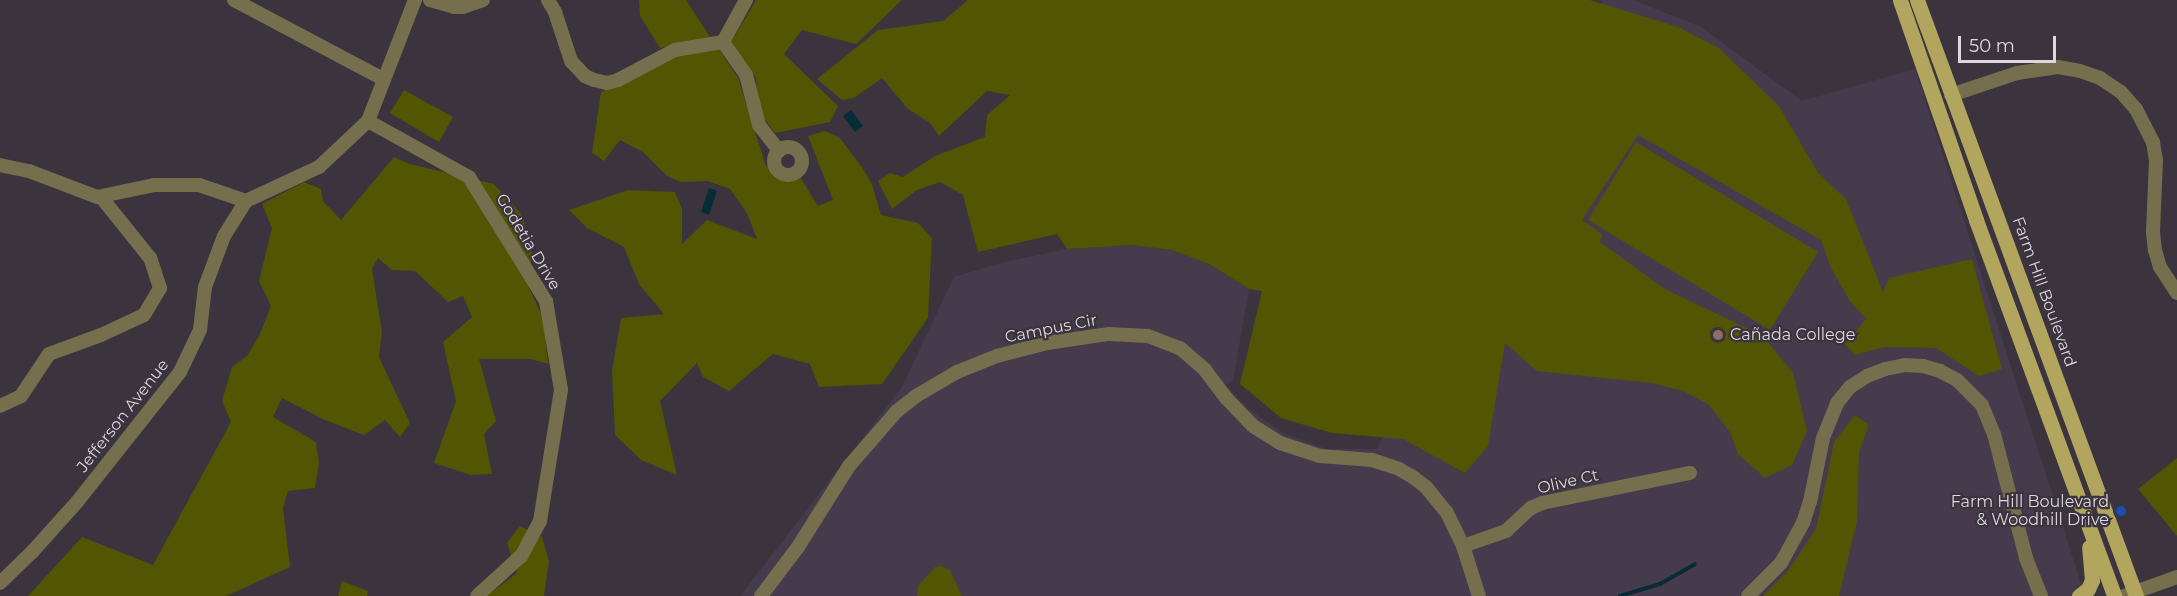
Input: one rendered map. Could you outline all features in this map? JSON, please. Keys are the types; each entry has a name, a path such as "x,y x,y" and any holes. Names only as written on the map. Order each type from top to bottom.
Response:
{"main road":[{"path":"1900,0 1976,220 2114,596"},
{"name":"Farm Hill Boulevard","path":"1917,0 2132,595"},
{"path":"2079,596 2088,589 2092,580 2081,506"}],"street":[{"path":"234,0 383,80"},
{"path":"101,197 154,185 199,185 246,201 319,167 368,121 416,0"},
{"path":"430,0 454,7 463,7 483,0"},
{"path":"548,0 555,12 572,61 585,76 594,80 607,83 618,80 675,50 723,42"},
{"path":"723,42 746,0"},
{"path":"723,42 746,75 759,125 779,151"},
{"path":"1951,95 2017,73 2058,67 2100,78 2121,92 2136,109 2153,142 2157,177 2153,232 2155,250 2160,267 2177,293"},
{"name":"Godetia Drive","path":"368,121 469,177 546,301 561,390 540,521 521,556 477,596"},
{"path":"0,165 29,171 101,197 150,258 160,288 144,315 101,335 49,354 21,396 0,406"},
{"name":"Jefferson Avenue","path":"0,583 33,551 77,502 180,372 200,330 205,287 224,236 246,201"},
{"name":"Campus Cir","path":"761,596 798,548 849,466 897,411 916,396 957,372 997,356 1047,343 1109,334 1148,336 1180,348 1205,370 1227,399 1253,426 1280,443 1320,456 1372,460 1399,469 1413,477 1426,487 1448,513 1463,546 1479,596"},
{"path":"1748,596 1781,563 1803,523 1810,502 1823,438 1837,403 1850,387 1866,376 1905,365 1923,366 1957,380 1982,405 1994,434 2026,558 2041,596"},
{"name":"Olive Ct","path":"1463,546 1506,531 1531,508 1542,503 1690,473"},
{"path":"2132,595 2177,578"}],"shaded area":[{"path":"639,0 686,0 710,37 660,48 640,16"},
{"path":"756,0 902,0 856,44 802,30 784,54 838,106 830,122 775,133 757,109 756,78 730,44"},
{"path":"968,0 1590,0 1678,27 1719,48 1779,106 1818,173 1846,199 1883,292 1889,278 1972,259 2002,369 1979,376 1936,348 1884,347 1855,355 1845,344 1866,319 1849,300 1830,266 1821,240 1638,135 1582,220 1602,234 1600,242 1665,289 1763,336 1793,373 1807,431 1792,465 1765,478 1738,454 1730,432 1708,404 1683,391 1652,383 1537,371 1505,343 1488,446 1465,473 1403,439 1332,433 1281,418 1240,384 1262,291 1249,289 1209,264 1172,250 1133,245 1067,249 1057,234 978,252 963,195 940,182 917,190 892,209 878,181 890,173 903,177 935,156 985,137 987,115 1010,95 987,91 939,136 930,123 908,109 882,78 854,98 842,100 817,79 878,30 943,21"},
{"name":"Cañada College","path":"1603,0 1633,0 1701,27 1802,101 1915,69 2085,596 740,596 902,387 954,277 1005,262 1067,249 1133,245 1172,250 1209,264 1249,289 1233,380 1226,385 1250,410 1283,433 1326,449 1377,449"},
{"path":"718,48 738,78 766,166 800,177 818,206 833,200 808,136 825,131 839,137 872,184 881,215 918,223 932,238 928,318 882,384 819,387 810,364 773,354 729,391 703,377 697,363 660,401 677,475 641,460 615,435 612,371 621,318 664,314 639,284 624,247 587,228 569,210 628,190 675,192 682,209 682,244 707,220 757,239 747,213 730,189 708,181 681,182 667,176 643,152 620,140 604,161 592,153 601,92 678,55"},
{"path":"404,90 453,117 439,142 390,113"},
{"path":"1636,142 1818,252 1770,330 1588,220"},
{"path":"394,157 410,164 494,184 522,215 532,250 529,288 543,318 548,364 531,359 479,359 496,421 484,434 492,474 471,475 434,463 456,401 443,342 472,317 463,296 448,302 415,271 392,270 378,258 372,269 382,332 379,357 410,423 400,437 385,420 364,435 325,420 282,398 273,417 316,442 319,463 315,488 288,491 283,508 290,567 226,596 28,596 82,537 153,565 231,422 222,401 232,367 247,356 259,336 271,306 259,281 272,228 262,204 304,182 321,189 323,201 341,220"},
{"path":"1855,415 1869,425 1859,451 1857,521 1839,596 1763,596 1787,572 1816,529 1834,442"},
{"path":"2177,458 2177,536 2138,489"},
{"path":"520,526 542,537 549,561 544,596 487,596 517,573 507,543"},
{"path":"941,566 950,570 962,596 917,596 918,586 935,567"},
{"path":"342,581 368,591 367,596 338,596"}],"water":[{"path":"851,110 863,126 855,132 843,116"},
{"path":"709,188 717,191 709,215 701,212"}],"waterway":[{"path":"1620,596 1660,584 1695,564"}],"place":[{"name":"Cañada College","path":"1718,335"},
{"name":"Farm Hill Boulevard & Woodhill Drive","path":"2121,511"}]}
